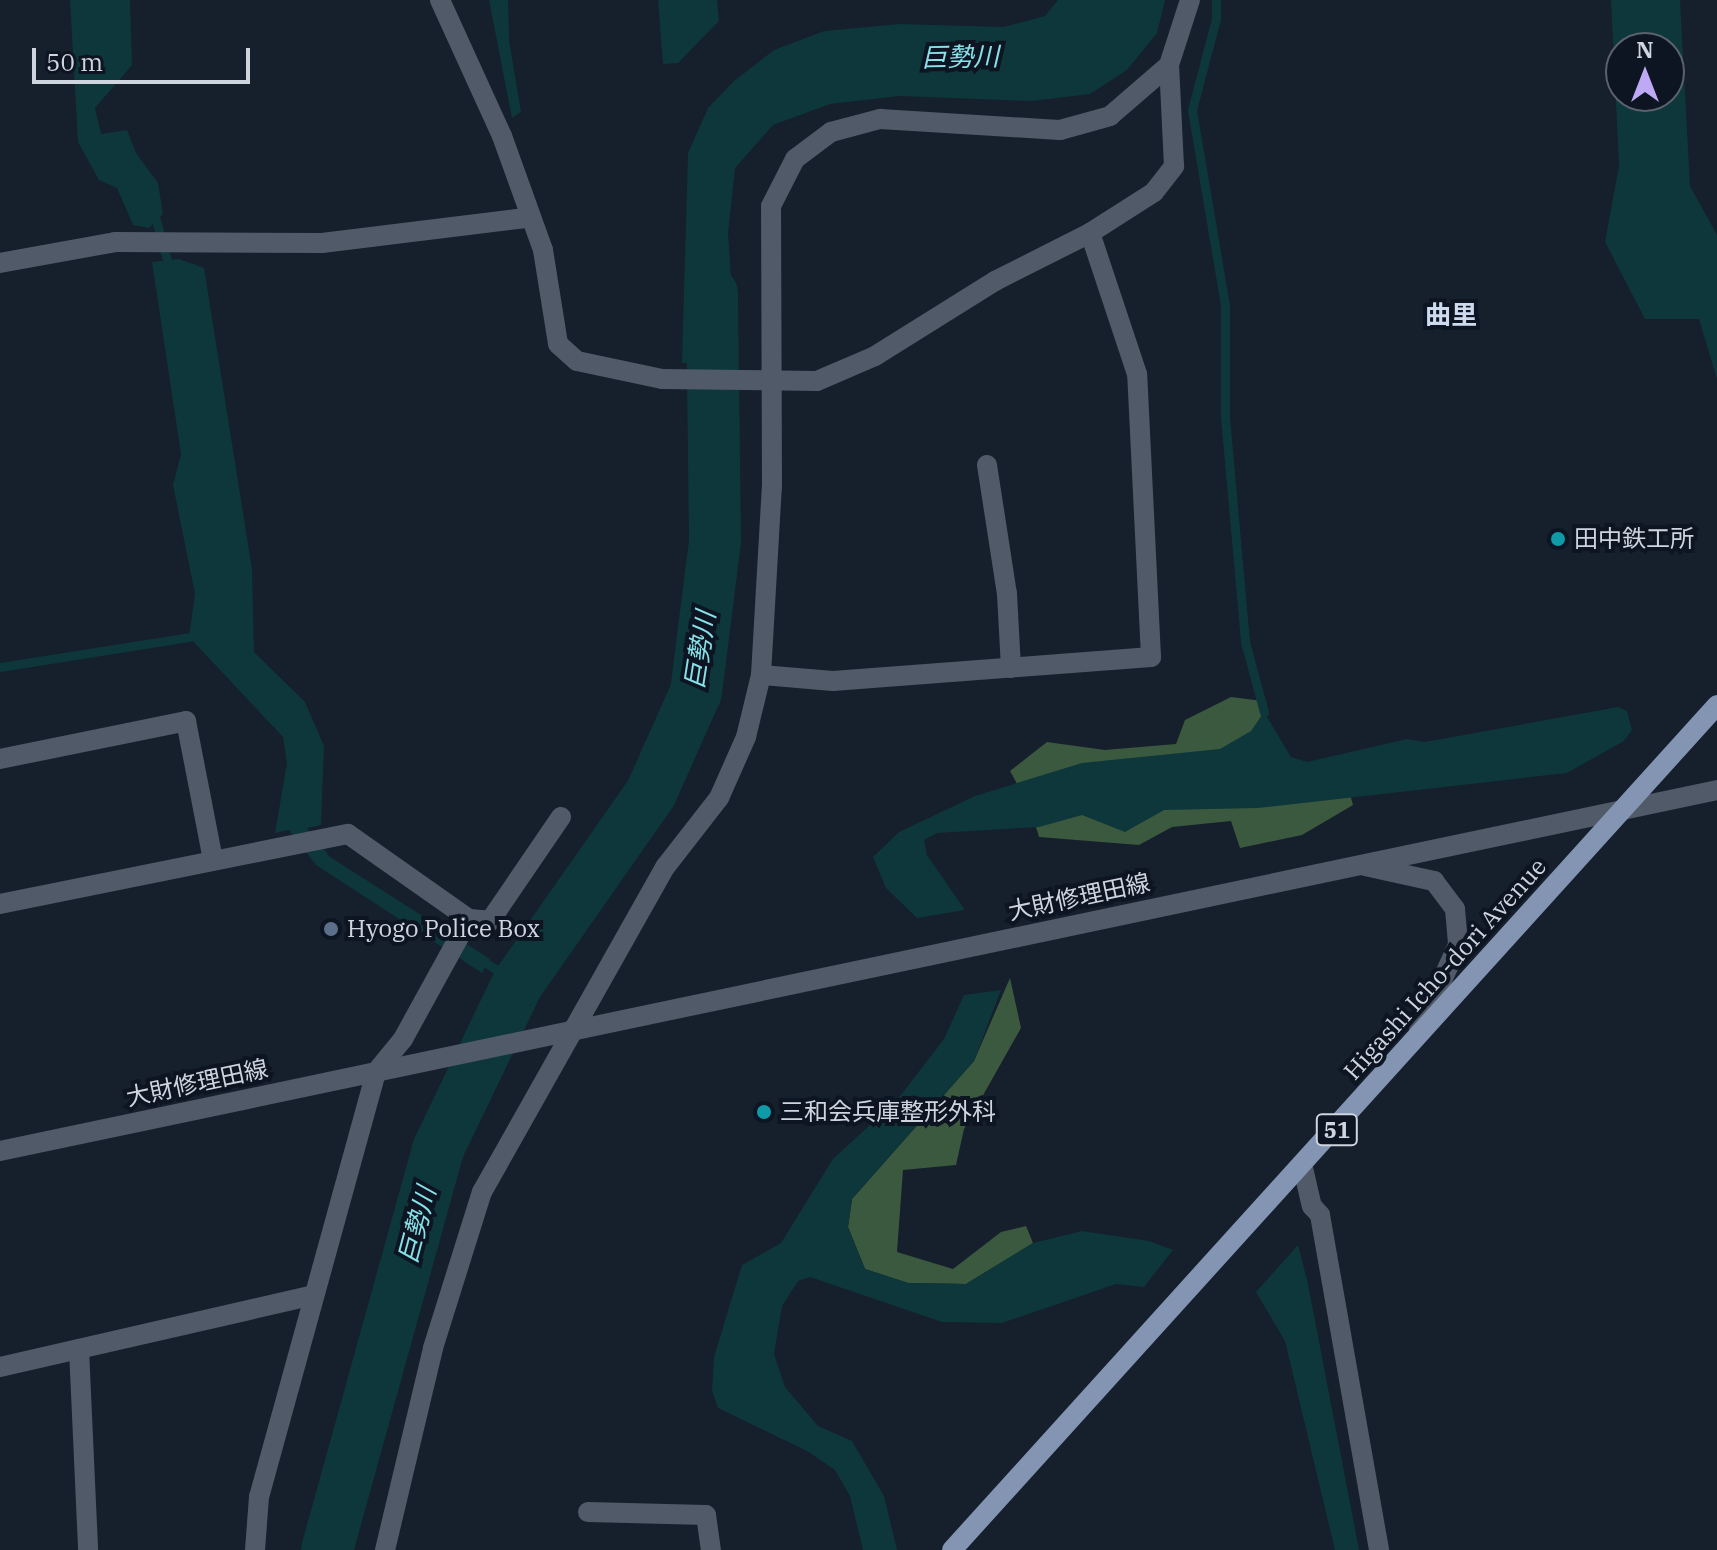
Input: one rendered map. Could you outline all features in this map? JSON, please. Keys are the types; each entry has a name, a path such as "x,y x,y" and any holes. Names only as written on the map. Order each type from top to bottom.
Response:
{"main road":[{"name":"Higashi Icho-dori Avenue","path":"952,1550 1303,1168 1717,705"}],"street":[{"path":"440,0 502,136 527,218 543,250 558,344 577,361 662,379 772,381 817,381 875,356 995,281 1090,233 1154,192 1174,166 1169,65 1190,0"},
{"path":"385,1550 433,1348 482,1192 547,1086 571,1032 666,866 719,798 746,737 761,675 772,487 771,206 795,159 831,132 880,119 1060,130 1110,116 1169,65"},
{"path":"0,263 115,242 167,245 322,243 527,218"},
{"path":"761,675 833,681 1151,657 1137,374 1090,233"},
{"path":"987,465 1007,594 1011,668"},
{"path":"0,759 186,721 213,860"},
{"name":"大財修理田線","path":"0,1151 1717,790"},
{"path":"255,1550 259,1497 376,1072 403,1039 459,937 490,921 561,817"},
{"path":"0,904 348,834 459,937"},
{"path":"1358,865 1434,881 1455,909 1458,945 1413,1046"},
{"path":"1303,1168 1312,1206 1320,1215 1379,1550"},
{"path":"0,1367 314,1295"},
{"path":"79,1349 88,1550"},
{"path":"588,1512 706,1515 711,1550"}],"shaded area":[{"path":"1231,697 1263,701 1269,749 1296,777 1344,772 1353,805 1302,835 1240,848 1231,821 1172,827 1139,845 1039,837 1030,807 1010,771 1047,742 1105,750 1176,744 1185,720"},
{"path":"1010,978 1021,1028 964,1129 956,1165 903,1170 897,1252 953,1269 1001,1232 1026,1226 1033,1243 966,1284 908,1283 865,1269 848,1227 852,1199 974,1061"}],"water":[{"path":"70,0 130,0 132,65 95,108 101,134 127,130 136,153 158,183 163,214 149,228 133,225 117,188 99,180 78,142"},
{"path":"489,0 508,0 509,40 521,112 512,118"},
{"path":"658,0 717,0 719,21 678,63 663,64"},
{"path":"1058,0 1165,0 1157,33 1127,70 1090,94 1032,101 899,96 830,104 773,125 735,168 728,233 737,362 682,363 688,153 708,108 734,81 774,50 824,31 900,24 1004,27 1045,16"},
{"path":"1611,0 1680,0 1682,32 1613,32"},
{"path":"1685,93 1690,186 1717,235 1717,379 1699,319 1645,319 1605,242 1619,166 1616,112 1685,112"},
{"path":"179,259 204,268 252,569 254,652 305,702 324,746 321,825 307,828 330,857 490,959 482,973 316,865 289,830 275,833 287,763 283,737 189,637 195,594 173,485 181,454 152,262"},
{"path":"1618,707 1627,711 1632,730 1624,741 1567,773 1258,808 1164,810 1125,832 1082,815 1039,827 937,833 924,840 927,855 965,910 917,918 886,888 873,857 899,832 975,796 1082,763 1220,749 1251,731 1264,712 1291,757 1307,762 1407,739 1425,742"},
{"path":"1001,990 974,1061 852,1199 848,1227 865,1269 908,1283 966,1284 1033,1243 1082,1231 1149,1241 1173,1250 1144,1287 1116,1284 1002,1323 942,1322 810,1277 798,1281 782,1306 774,1354 785,1387 818,1426 852,1441 884,1496 897,1550 863,1550 850,1496 835,1470 807,1451 718,1408 712,1391 714,1357 742,1265 781,1243 833,1159 897,1100 944,1039 964,995"},
{"path":"1298,1245 1359,1550 1335,1550 1285,1341 1256,1292"}],"waterway":[{"path":"1216,0 1216,19 1192,110 1225,306 1225,417 1245,642 1264,712"},
{"path":"156,220 170,271"},
{"name":"巨勢川","path":"327,1550 438,1149 518,983 651,793 696,692 715,541 712,293"},
{"path":"0,667 189,637"},
{"path":"478,958 518,983"}],"place":[{"name":"田中鉄工所","path":"1558,539"},
{"name":"Hyogo Police Box","path":"331,929"},
{"name":"三和会兵庫整形外科","path":"764,1112"}],"district":[{"name":"曲里","path":"1451,315"}]}
